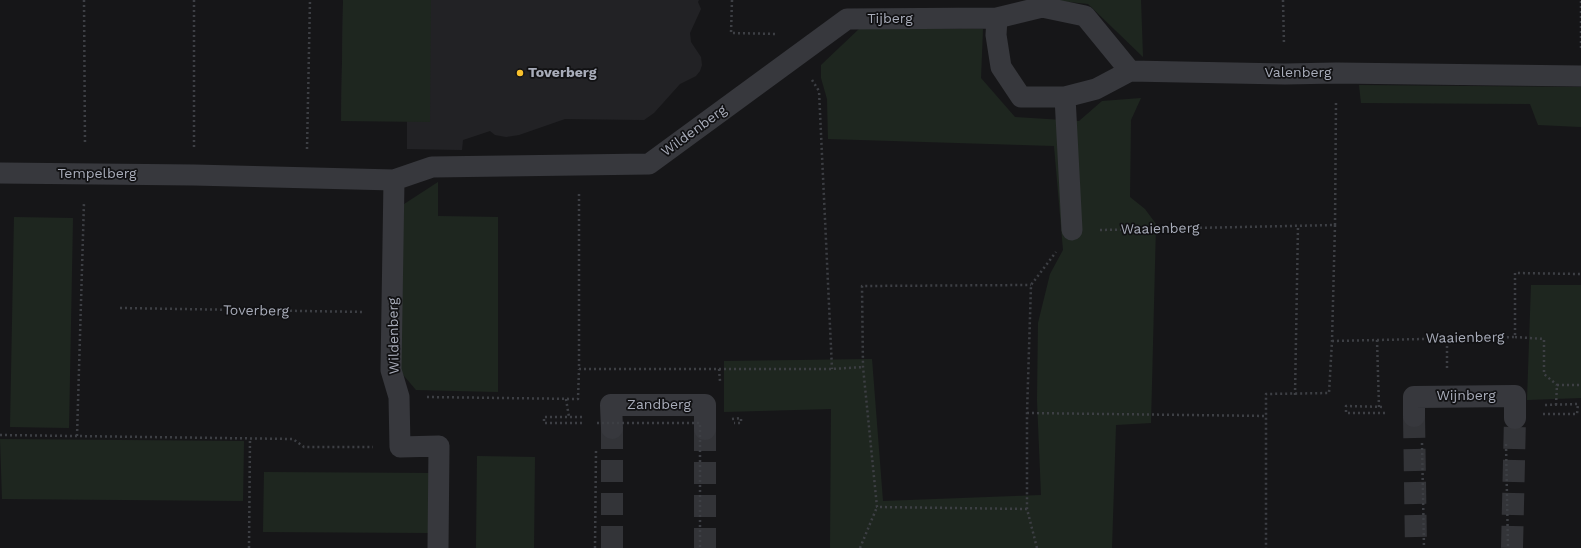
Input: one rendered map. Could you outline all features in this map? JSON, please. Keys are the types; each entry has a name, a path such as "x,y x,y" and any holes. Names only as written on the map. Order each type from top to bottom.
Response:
{"street":[{"name":"Tijberg","path":"796,57 847,19 997,18 1042,7 1085,16 1130,71"},
{"path":"997,18 996,35 1000,67 1021,97 1065,97 1096,89 1130,71"},
{"name":"Wildenberg","path":"579,165 648,164 796,57"},
{"name":"Valenberg","path":"1130,71 1285,74 1336,73 1581,76"},
{"path":"1065,97 1072,230"},
{"path":"194,175 394,180 432,167 579,165"},
{"name":"Tempelberg","path":"0,173 194,175"},
{"name":"Wildenberg","path":"394,180 392,370 399,397 400,447"},
{"name":"Wijnberg","path":"1414,412 1414,397 1515,396 1515,418"},
{"name":"Zandberg","path":"607,423 611,406 704,405 704,429"},
{"path":"400,447 439,446 438,548"}],"path":[{"path":"77,436 85,174 84,0"},
{"path":"194,0 194,175"},
{"path":"306,177 310,0"},
{"path":"732,0 731,32 796,35 796,57 819,91 832,369"},
{"path":"1284,0 1285,74"},
{"path":"1581,0 1581,76"},
{"path":"1266,548 1266,394 1329,393 1335,225 1336,73"},
{"path":"399,397 578,400 579,165"},
{"name":"Waaienberg","path":"1072,230 1335,225"},
{"path":"1295,394 1298,226"},
{"path":"1037,548 1027,509 1027,413 1031,285 1072,230"},
{"name":"Waaienberg","path":"1332,341 1515,337 1515,273 1581,274"},
{"path":"860,548 877,507 863,367 862,286 1031,285"},
{"name":"Toverberg","path":"120,308 393,313"},
{"path":"1515,337 1544,339 1544,374 1557,386 1581,385"},
{"path":"1377,340 1378,407"},
{"path":"579,369 832,369 863,367"},
{"path":"1556,405 1557,386"},
{"path":"566,399 569,417"},
{"path":"1392,413 1346,413 1346,406 1378,407 1414,412"},
{"path":"1027,413 1267,416"},
{"path":"607,423 569,417 544,417 544,423 607,423 700,423 700,548"},
{"path":"0,435 293,439 304,447 400,447"},
{"path":"1422,437 1424,548"},
{"path":"249,548 250,438"},
{"path":"1506,438 1508,548"},
{"path":"595,548 597,447"},
{"path":"877,507 1027,509"}],"shaded area":[{"name":"Toverberg","path":"343,0 699,0 698,2 701,9 690,33 691,42 701,57 702,65 696,76 680,84 654,113 644,120 565,119 519,135 506,137 495,135 490,131 463,140 462,150 407,149 407,121 341,121"},
{"path":"343,0 431,0 430,122 341,121"},
{"path":"1060,0 1141,0 1143,57 1088,4"},
{"path":"860,28 983,29 981,78 1015,117 1079,121 1102,101 1141,98 1131,120 1130,197 1145,209 1156,224 1151,423 1116,425 1112,548 830,548 831,409 724,412 724,361 872,359 883,501 1041,495 1037,400 1038,323 1050,274 1063,250 1054,146 828,139 827,99 821,78 821,65"},
{"path":"1359,85 1581,87 1581,127 1538,125 1530,104 1361,103"},
{"path":"438,182 438,216 498,217 498,392 416,390 399,370 401,206"},
{"path":"14,217 73,218 69,428 10,427"},
{"path":"1531,285 1581,285 1581,398 1527,400"},
{"path":"0,439 244,441 243,501 2,499"},
{"path":"477,456 535,457 534,548 476,548"},
{"path":"264,472 431,473 430,533 263,532"}],"tunnel":[{"path":"1414,416 1416,548"},
{"path":"1512,548 1515,418"},
{"path":"612,428 612,548"},
{"path":"705,429 705,548"}],"place":[{"name":"Toverberg","path":"520,73"}]}
